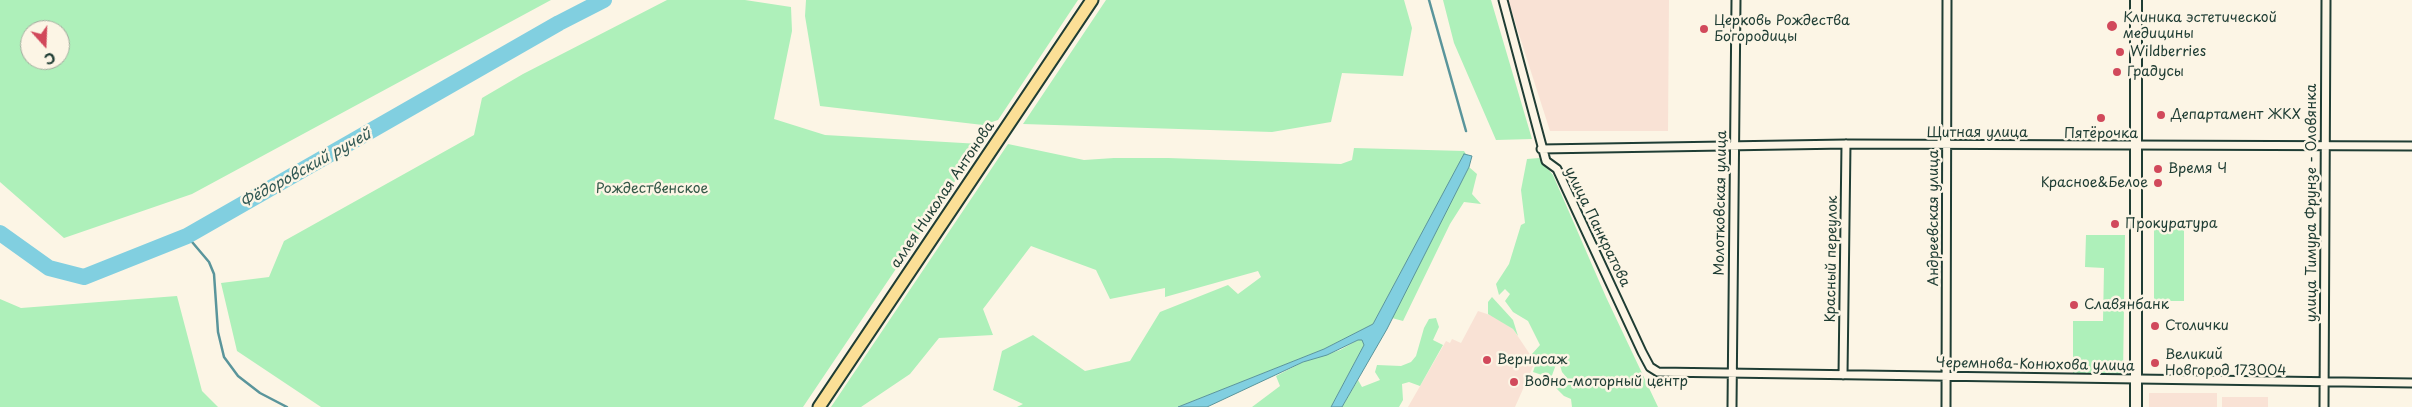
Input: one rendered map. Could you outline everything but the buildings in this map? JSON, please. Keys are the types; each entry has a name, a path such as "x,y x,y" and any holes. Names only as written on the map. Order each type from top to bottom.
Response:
{"main road":[{"name":"аллея Николая Антонова","path":"820,407 1092,0"},
{"path":"2136,0 2136,407"}],"street":[{"name":"улица Панкратова","path":"1503,0 1546,161 1557,169 1642,352 1650,366 1658,372"},
{"name":"Молотковская улица","path":"1732,407 1736,0"},
{"name":"Андреевская улица","path":"1946,407 1947,0"},
{"name":"улица Тимура Фрунзе - Оловянка","path":"2324,407 2326,0"},
{"name":"Щитная улица","path":"1542,149 1846,144 2412,146"},
{"name":"Красный переулок","path":"1843,375 1846,144"},
{"name":"Черемнова-Конюхова улица","path":"1658,372 2412,383"}],"shaded area":[{"path":"1508,0 1669,0 1668,131 1550,131"},
{"path":"1478,311 1493,316 1513,329 1535,362 1515,407 1408,407 1446,341 1450,343 1452,339 1461,343"},
{"path":"2149,393 2217,393 2217,407 2149,407"},
{"path":"2222,397 2268,397 2268,407 2222,407"}],"green space":[{"path":"0,0 551,0 192,194 64,238 0,182"},
{"name":"Рождественское","path":"667,0 745,0 791,7 792,31 774,119 825,135 980,144 803,407 321,407 237,351 221,283 269,277 284,241 474,135 482,98 523,74"},
{"path":"806,0 1078,0 998,120 983,125 820,106 805,16"},
{"path":"1106,0 1404,0 1412,28 1403,76 1342,73 1331,122 1272,132 1023,124"},
{"path":"1443,0 1491,0 1532,139 1496,140 1454,43"},
{"path":"1008,144 1084,160 1168,158 1341,164 1352,160 1354,148 1464,151 1466,154 1373,324 1324,349 1178,407 1017,407 1023,404 993,390 1002,351 1033,335 1085,371 1130,361 1160,312 1228,285 1238,294 1261,277 1258,271 1165,297 1165,288 1110,299 1096,270 1031,246 983,309 993,335 939,338 910,374 861,407 831,407"},
{"path":"1539,158 1553,175 1606,297 1658,407 1572,407 1571,399 1564,396 1554,386 1567,378 1562,372 1558,359 1551,378 1533,372 1536,363 1532,354 1540,345 1528,321 1513,312 1505,301 1510,294 1505,289 1499,295 1496,284 1509,264 1521,225 1525,223 1521,190 1527,159"},
{"path":"1469,167 1477,174 1472,194 1481,204 1464,202 1450,224 1403,321 1392,318"},
{"path":"2154,227 2184,227 2184,301 2154,301"},
{"path":"2086,235 2125,235 2123,376 2073,376 2073,321 2103,321 2104,268 2085,267"},
{"path":"177,296 202,391 218,407 0,407 0,299 21,308"},
{"path":"1492,297 1513,320 1518,336 1513,329 1488,314 1488,302"},
{"path":"1436,318 1439,327 1433,340 1443,345 1420,386 1409,382 1402,384 1403,400 1399,407 1342,407 1358,380 1362,387 1380,380 1375,372 1377,365 1401,366 1411,362 1416,356 1424,328 1429,319"},
{"path":"1358,340 1363,340 1364,345 1331,407 1252,407 1280,386 1276,376 1303,362 1340,350"}],"water":[{"path":"1464,154 1472,156 1469,167 1387,329 1342,407 1331,407 1364,345 1362,340 1358,340 1327,355 1303,362 1207,407 1178,407 1324,349 1373,324"}],"waterway":[{"name":"Фёдоровский ручей","path":"0,233 49,268 84,277 187,236 559,23 604,0"},
{"path":"1429,0 1466,131"},
{"path":"187,236 209,262 214,274 218,332 224,357 238,376 260,393 287,407"}],"place":[{"name":"Клиника эстетической медицины","path":"2112,26"},
{"name":"Церковь Рождества Богородицы","path":"1704,29"},
{"name":"Wildberries","path":"2120,52"},
{"name":"Градусы","path":"2117,72"},
{"name":"Департамент ЖКХ","path":"2161,115"},
{"name":"Пятёрочка","path":"2101,118"},
{"name":"Время Ч","path":"2158,169"},
{"name":"Красное&Белое","path":"2158,183"},
{"name":"Прокуратура","path":"2115,224"},
{"name":"Славянбанк","path":"2074,305"},
{"name":"Столички","path":"2155,326"},
{"name":"Вернисаж","path":"1487,360"},
{"name":"Великий Новгород 173004","path":"2155,363"},
{"name":"Водно-моторный центр","path":"1514,382"}]}
